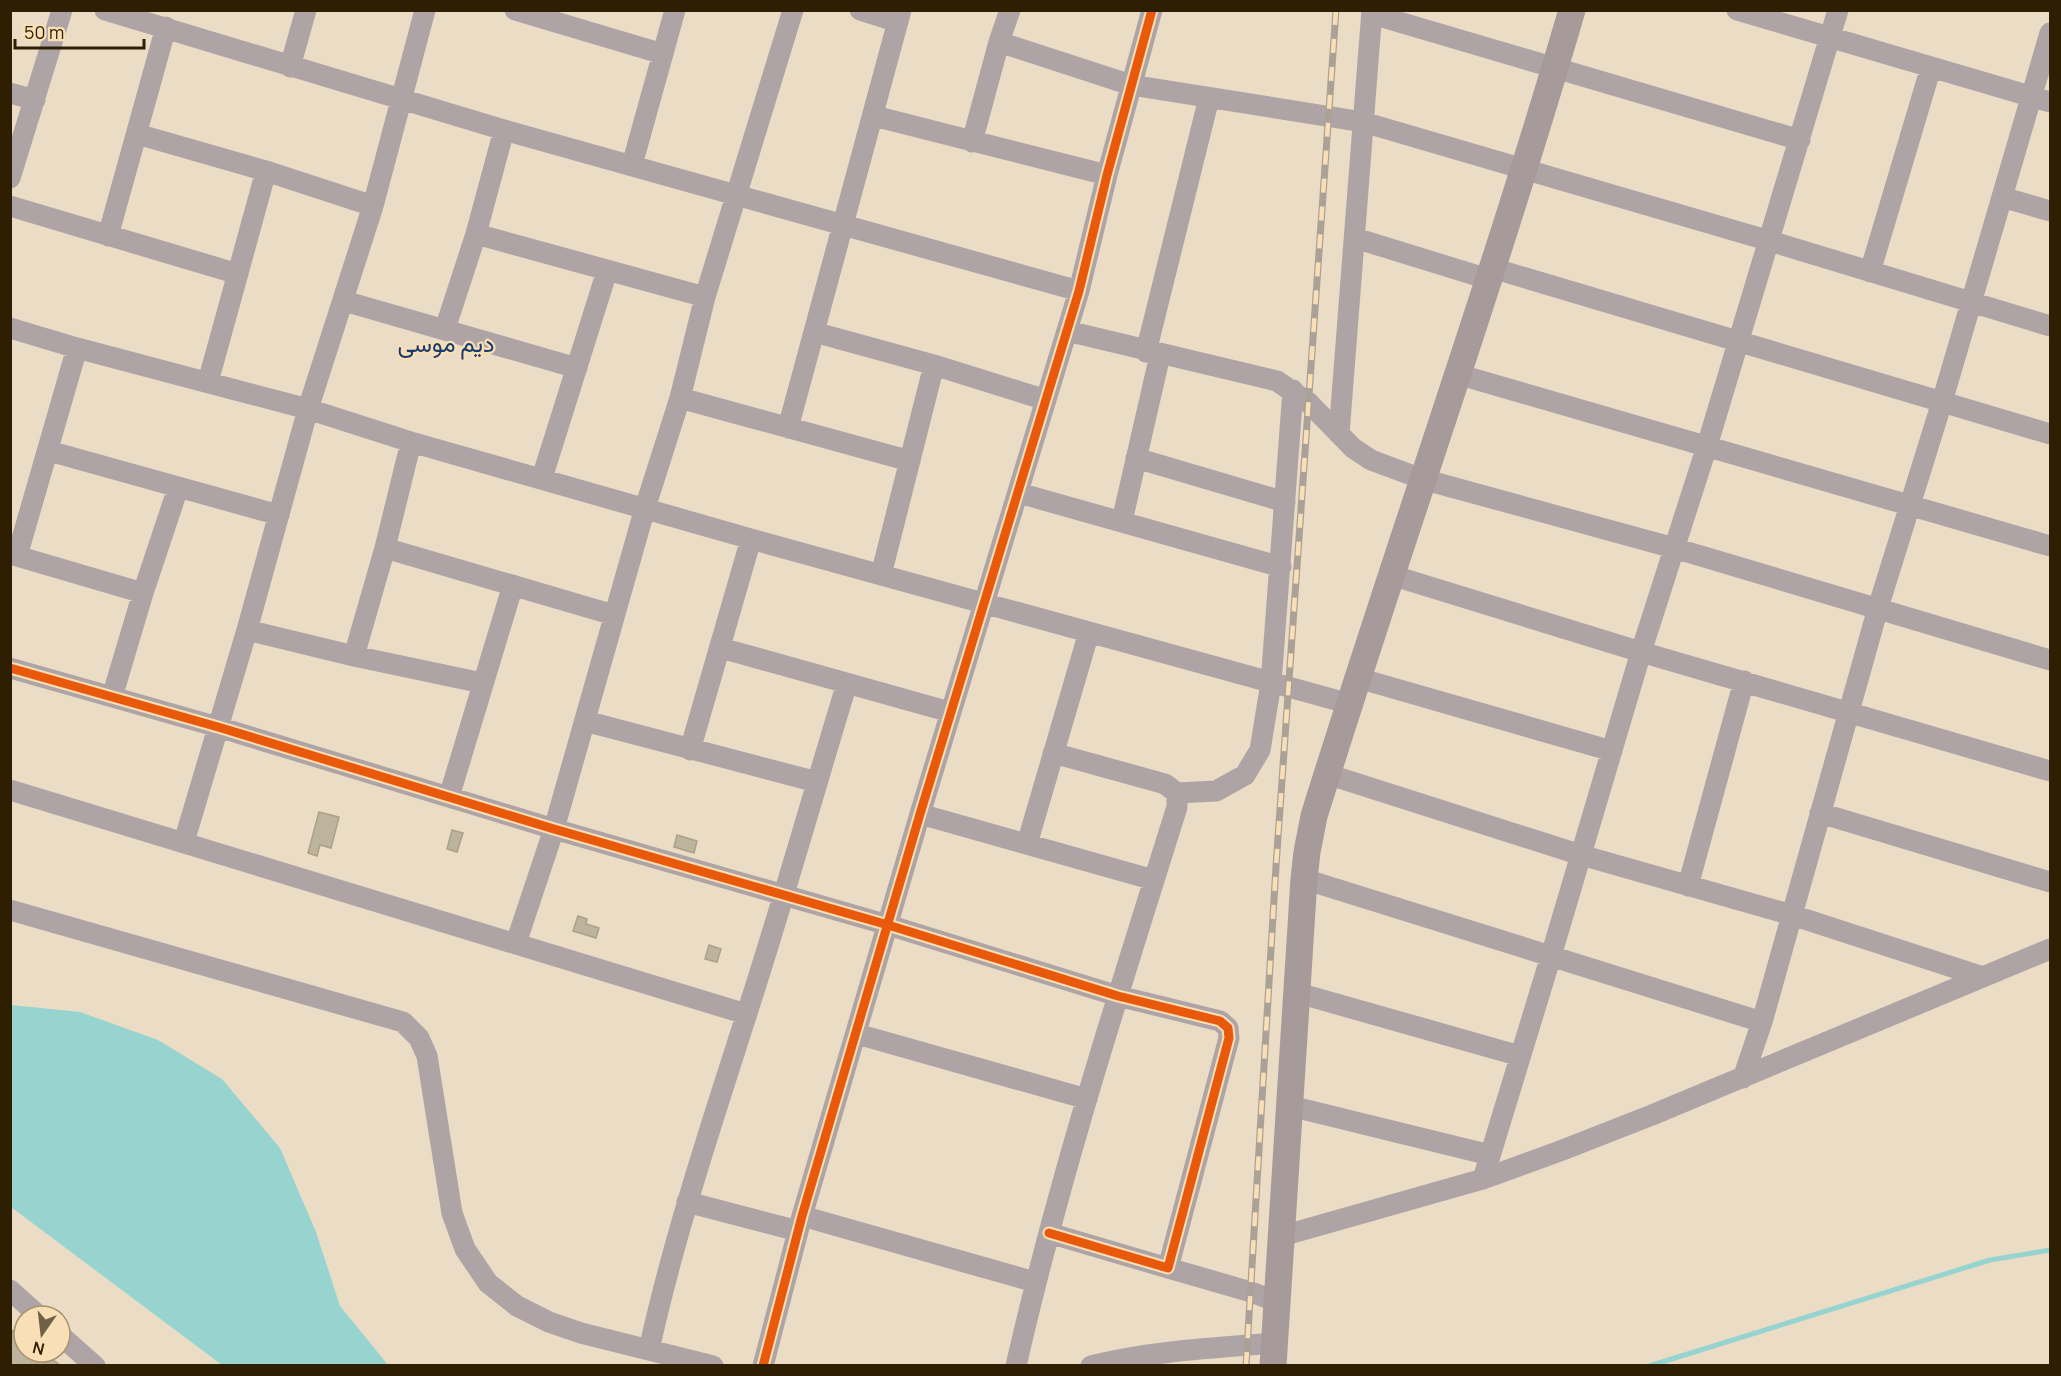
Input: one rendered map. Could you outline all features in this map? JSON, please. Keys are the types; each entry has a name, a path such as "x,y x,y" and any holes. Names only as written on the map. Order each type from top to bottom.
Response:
{"main road":[{"path":"1274,1354 1304,879 1314,816 1524,170 1572,10"}],"street":[{"path":"10,178 62,10"},
{"path":"105,10 504,130 1079,291"},
{"path":"290,67 306,10"},
{"path":"184,842 247,630 308,409 373,206 425,10"},
{"path":"515,10 541,14 663,54"},
{"path":"632,165 675,10"},
{"path":"516,943 554,829 645,508 680,398 705,297 793,10"},
{"path":"788,428 900,16 860,10"},
{"path":"972,142 1010,10"},
{"path":"764,1365 800,1223 950,712 1019,493 1079,291 1107,176 1152,10"},
{"path":"1737,10 2041,99"},
{"path":"1483,1179 1641,652 1770,241 1838,10"},
{"path":"1339,434 1372,12 1800,140"},
{"path":"108,236 166,27"},
{"path":"1743,1078 1762,1022 1878,608 2002,197 2041,99 2050,33"},
{"path":"999,42 1131,85 1364,122 2050,326"},
{"path":"1870,272 1930,67"},
{"path":"10,93 35,100"},
{"path":"1122,521 1136,458 1153,353 1209,98"},
{"path":"873,116 1107,176"},
{"path":"445,329 476,234 504,130"},
{"path":"137,134 266,171 373,206"},
{"path":"208,382 266,171"},
{"path":"2002,197 2050,212"},
{"path":"10,206 238,274"},
{"path":"476,234 705,297"},
{"path":"1355,238 1737,341 2050,434"},
{"path":"542,478 607,271"},
{"path":"344,301 577,368"},
{"path":"10,328 308,409 411,442 751,539 1350,704"},
{"path":"814,332 934,365 1046,400"},
{"path":"1067,332 1277,381 1310,403 1353,448 1371,460 1422,479 1674,548 2050,660"},
{"path":"77,348 49,451 14,555 143,593"},
{"path":"881,575 934,365"},
{"path":"1457,374 2050,546"},
{"path":"1053,753 1165,784 1177,793 1216,791 1245,775 1260,750 1271,683 1293,390"},
{"path":"680,398 910,461"},
{"path":"354,656 385,548 411,442"},
{"path":"49,451 279,515"},
{"path":"1136,458 1285,502"},
{"path":"112,697 178,488"},
{"path":"1019,493 1281,567"},
{"path":"690,750 751,539"},
{"path":"385,548 614,615"},
{"path":"1391,575 1641,652 2050,771"},
{"path":"449,797 513,585"},
{"path":"247,630 354,656 482,683"},
{"path":"1027,844 1089,633"},
{"path":"721,648 950,712"},
{"path":"10,668 218,727 554,829 888,925 1118,996 1220,1021 1228,1028 1229,1038 1168,1268"},
{"path":"1358,678 1612,751"},
{"path":"1688,886 1744,681"},
{"path":"648,1350 687,1202 784,896 848,683"},
{"path":"585,721 817,782"},
{"path":"1327,774 1581,855 1792,915 1983,977"},
{"path":"10,790 747,1014"},
{"path":"1016,1365 1035,1282 1087,1099 1177,807 1177,793"},
{"path":"1820,813 2050,882"},
{"path":"920,814 1154,880"},
{"path":"1304,879 1762,1022"},
{"path":"10,910 403,1022 419,1038 427,1056 452,1213 465,1249 488,1283 517,1306 549,1322 581,1333 713,1365"},
{"path":"1282,1236 1483,1179 1652,1116 2050,949"},
{"path":"1298,993 1520,1056"},
{"path":"856,1034 1087,1099"},
{"path":"1290,1106 1490,1155"},
{"path":"687,1202 800,1223 1035,1282"},
{"path":"1049,1233 1278,1302"},
{"path":"10,1290 26,1304"},
{"path":"72,1345 95,1365"},
{"path":"1091,1365 1173,1351 1274,1354"}],"water":[{"path":"11,1005 80,1012 158,1040 222,1079 280,1148 316,1232 340,1306 388,1365 222,1365 11,1207"}],"building":[{"path":"319,812 339,817 331,848 320,845 317,856 308,853"},
{"path":"452,830 463,833 457,852 447,849"},
{"path":"677,835 697,841 694,853 674,847"},
{"path":"578,916 587,919 586,924 599,928 596,938 573,931"},
{"path":"709,945 721,949 717,962 705,959"},
{"path":"12,1330 12,1364 58,1364 61,1366 10,1366"}],"waterway":[{"path":"1649,1366 1990,1260 2050,1250"}],"railway":[{"path":"1246,1366 1276,866 1336,10"}],"cycle path":[{"path":"763,1366 802,1216 920,814 1079,291 1107,175 1152,10"},
{"path":"10,668 218,727 554,829 888,925 1118,996 1220,1021 1228,1028 1229,1038 1168,1268 1049,1233"}],"district":[{"name":"ديم موسى","path":"446,342"}]}
